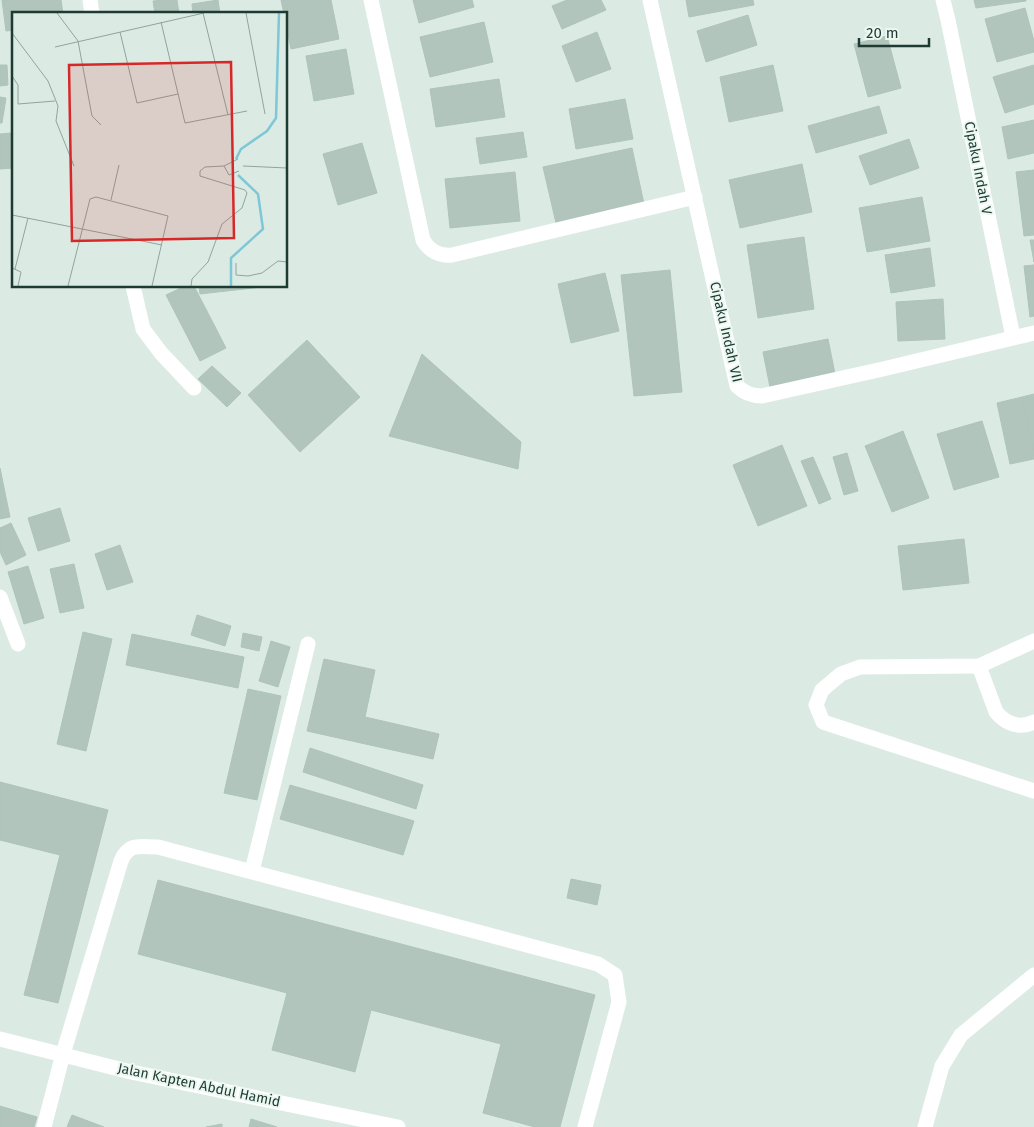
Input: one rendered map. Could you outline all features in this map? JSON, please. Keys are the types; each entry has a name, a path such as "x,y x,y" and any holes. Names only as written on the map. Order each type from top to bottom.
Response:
{"street":[{"path":"371,0 423,240 428,247 444,256 452,255 695,197"},
{"name":"Cipaku Indah VII","path":"650,0 737,386 747,393 762,396 883,370 1034,333"},
{"name":"Cipaku Indah V","path":"943,0 1013,337"},
{"path":"133,288 143,329 161,353 194,388"},
{"path":"0,597 18,644"},
{"path":"1034,641 979,666 860,667 841,674 826,686 822,690 816,705 823,722 1034,791"},
{"path":"252,871 308,644"},
{"path":"979,666 996,712 1001,718 1024,726 1034,722"},
{"path":"44,1127 63,1054 125,852 133,846 158,847 598,964 615,975 619,1002 585,1127"},
{"path":"925,1127 942,1066 961,1035 1034,975"},
{"name":"Jalan Kapten Abdul Hamid","path":"0,1039 132,1072 398,1127"}],"building":[{"path":"2,0 61,0 63,12 12,12 12,30 6,31"},
{"path":"177,0 179,12 155,12 153,1"},
{"path":"218,0 220,12 193,12 192,4"},
{"path":"281,0 331,0 339,39 291,49 288,35 288,12 284,12"},
{"path":"413,0 472,0 474,7 419,23"},
{"path":"567,0 601,0 606,10 562,29 552,6"},
{"path":"686,0 753,0 754,5 689,17"},
{"path":"974,0 1026,0 1026,1 976,8"},
{"path":"1025,8 1034,41 1034,52 997,62 985,19"},
{"path":"748,15 757,45 706,62 697,31"},
{"path":"484,22 493,62 430,77 420,37"},
{"path":"597,32 611,69 576,82 562,46"},
{"path":"887,36 901,88 868,97 854,44"},
{"path":"346,49 354,94 314,101 306,56"},
{"path":"0,65 7,65 8,85 0,86"},
{"path":"773,65 783,111 729,122 720,77"},
{"path":"1034,65 1034,104 1005,113 993,77"},
{"path":"499,79 505,117 436,127 430,89"},
{"path":"0,97 6,98 2,123 0,123"},
{"path":"625,99 633,139 576,149 569,109"},
{"path":"879,106 887,133 816,153 808,126"},
{"path":"1034,120 1034,153 1008,159 1002,127"},
{"path":"523,132 527,157 480,164 476,138"},
{"path":"11,133 12,168 0,169 0,134"},
{"path":"909,139 919,168 870,185 859,156"},
{"path":"362,143 377,193 338,205 323,154"},
{"path":"632,148 644,204 556,223 543,167"},
{"path":"802,164 812,212 740,228 729,180"},
{"path":"1034,170 1034,235 1024,236 1016,172"},
{"path":"515,172 520,221 450,228 445,179"},
{"path":"922,197 930,241 867,252 859,208"},
{"path":"804,237 814,309 758,318 747,245"},
{"path":"1030,240 1034,240 1034,262"},
{"path":"930,248 935,286 891,293 885,255"},
{"path":"1034,265 1034,316 1030,317 1024,266"},
{"path":"670,270 682,392 634,396 621,275"},
{"path":"605,273 619,331 571,343 558,284"},
{"path":"181,288 195,288 226,348 200,361 166,295"},
{"path":"199,288 253,288 200,294"},
{"path":"943,299 945,339 898,341 896,302"},
{"path":"828,339 835,374 770,387 763,352"},
{"path":"307,340 360,397 300,452 248,395"},
{"path":"422,354 521,442 518,469 389,436"},
{"path":"212,366 241,393 227,407 198,379"},
{"path":"1034,394 1034,451 1022,397"},
{"path":"1022,397 1034,451 1034,459 1010,464 997,403"},
{"path":"982,421 999,477 954,490 937,434"},
{"path":"903,431 929,498 892,512 865,446"},
{"path":"782,445 807,506 758,526 733,465"},
{"path":"847,453 858,491 844,495 833,457"},
{"path":"813,457 831,499 819,504 801,461"},
{"path":"0,468 10,517 0,519"},
{"path":"60,508 70,541 38,551 28,518"},
{"path":"11,523 26,555 6,565 0,552 0,528"},
{"path":"964,539 969,583 903,590 898,546"},
{"path":"120,545 133,582 107,590 95,554"},
{"path":"74,564 84,608 60,613 50,569"},
{"path":"28,566 44,618 24,624 8,572"},
{"path":"197,615 231,626 225,646 191,635"},
{"path":"83,632 112,639 86,751 57,744"},
{"path":"243,633 262,637 259,651 241,647"},
{"path":"132,634 244,657 238,688 126,665"},
{"path":"271,641 290,647 278,687 259,681"},
{"path":"324,659 375,670 365,717 439,734 433,759 307,731"},
{"path":"248,689 281,696 257,800 224,793"},
{"path":"310,748 423,785 416,809 303,772"},
{"path":"0,782 108,810 58,1003 24,995 60,855 0,840"},
{"path":"290,785 414,821 403,855 280,819"},
{"path":"571,879 601,885 597,905 567,898"},
{"path":"158,880 595,995 560,1127 535,1127 483,1113 501,1044 371,1010 355,1072 272,1050 287,993 138,954"},
{"path":"0,1106 37,1117 34,1127 0,1127"},
{"path":"72,1115 104,1127 67,1127"},
{"path":"251,1119 277,1127 249,1127"},
{"path":"222,1124 222,1127 206,1127"}]}
